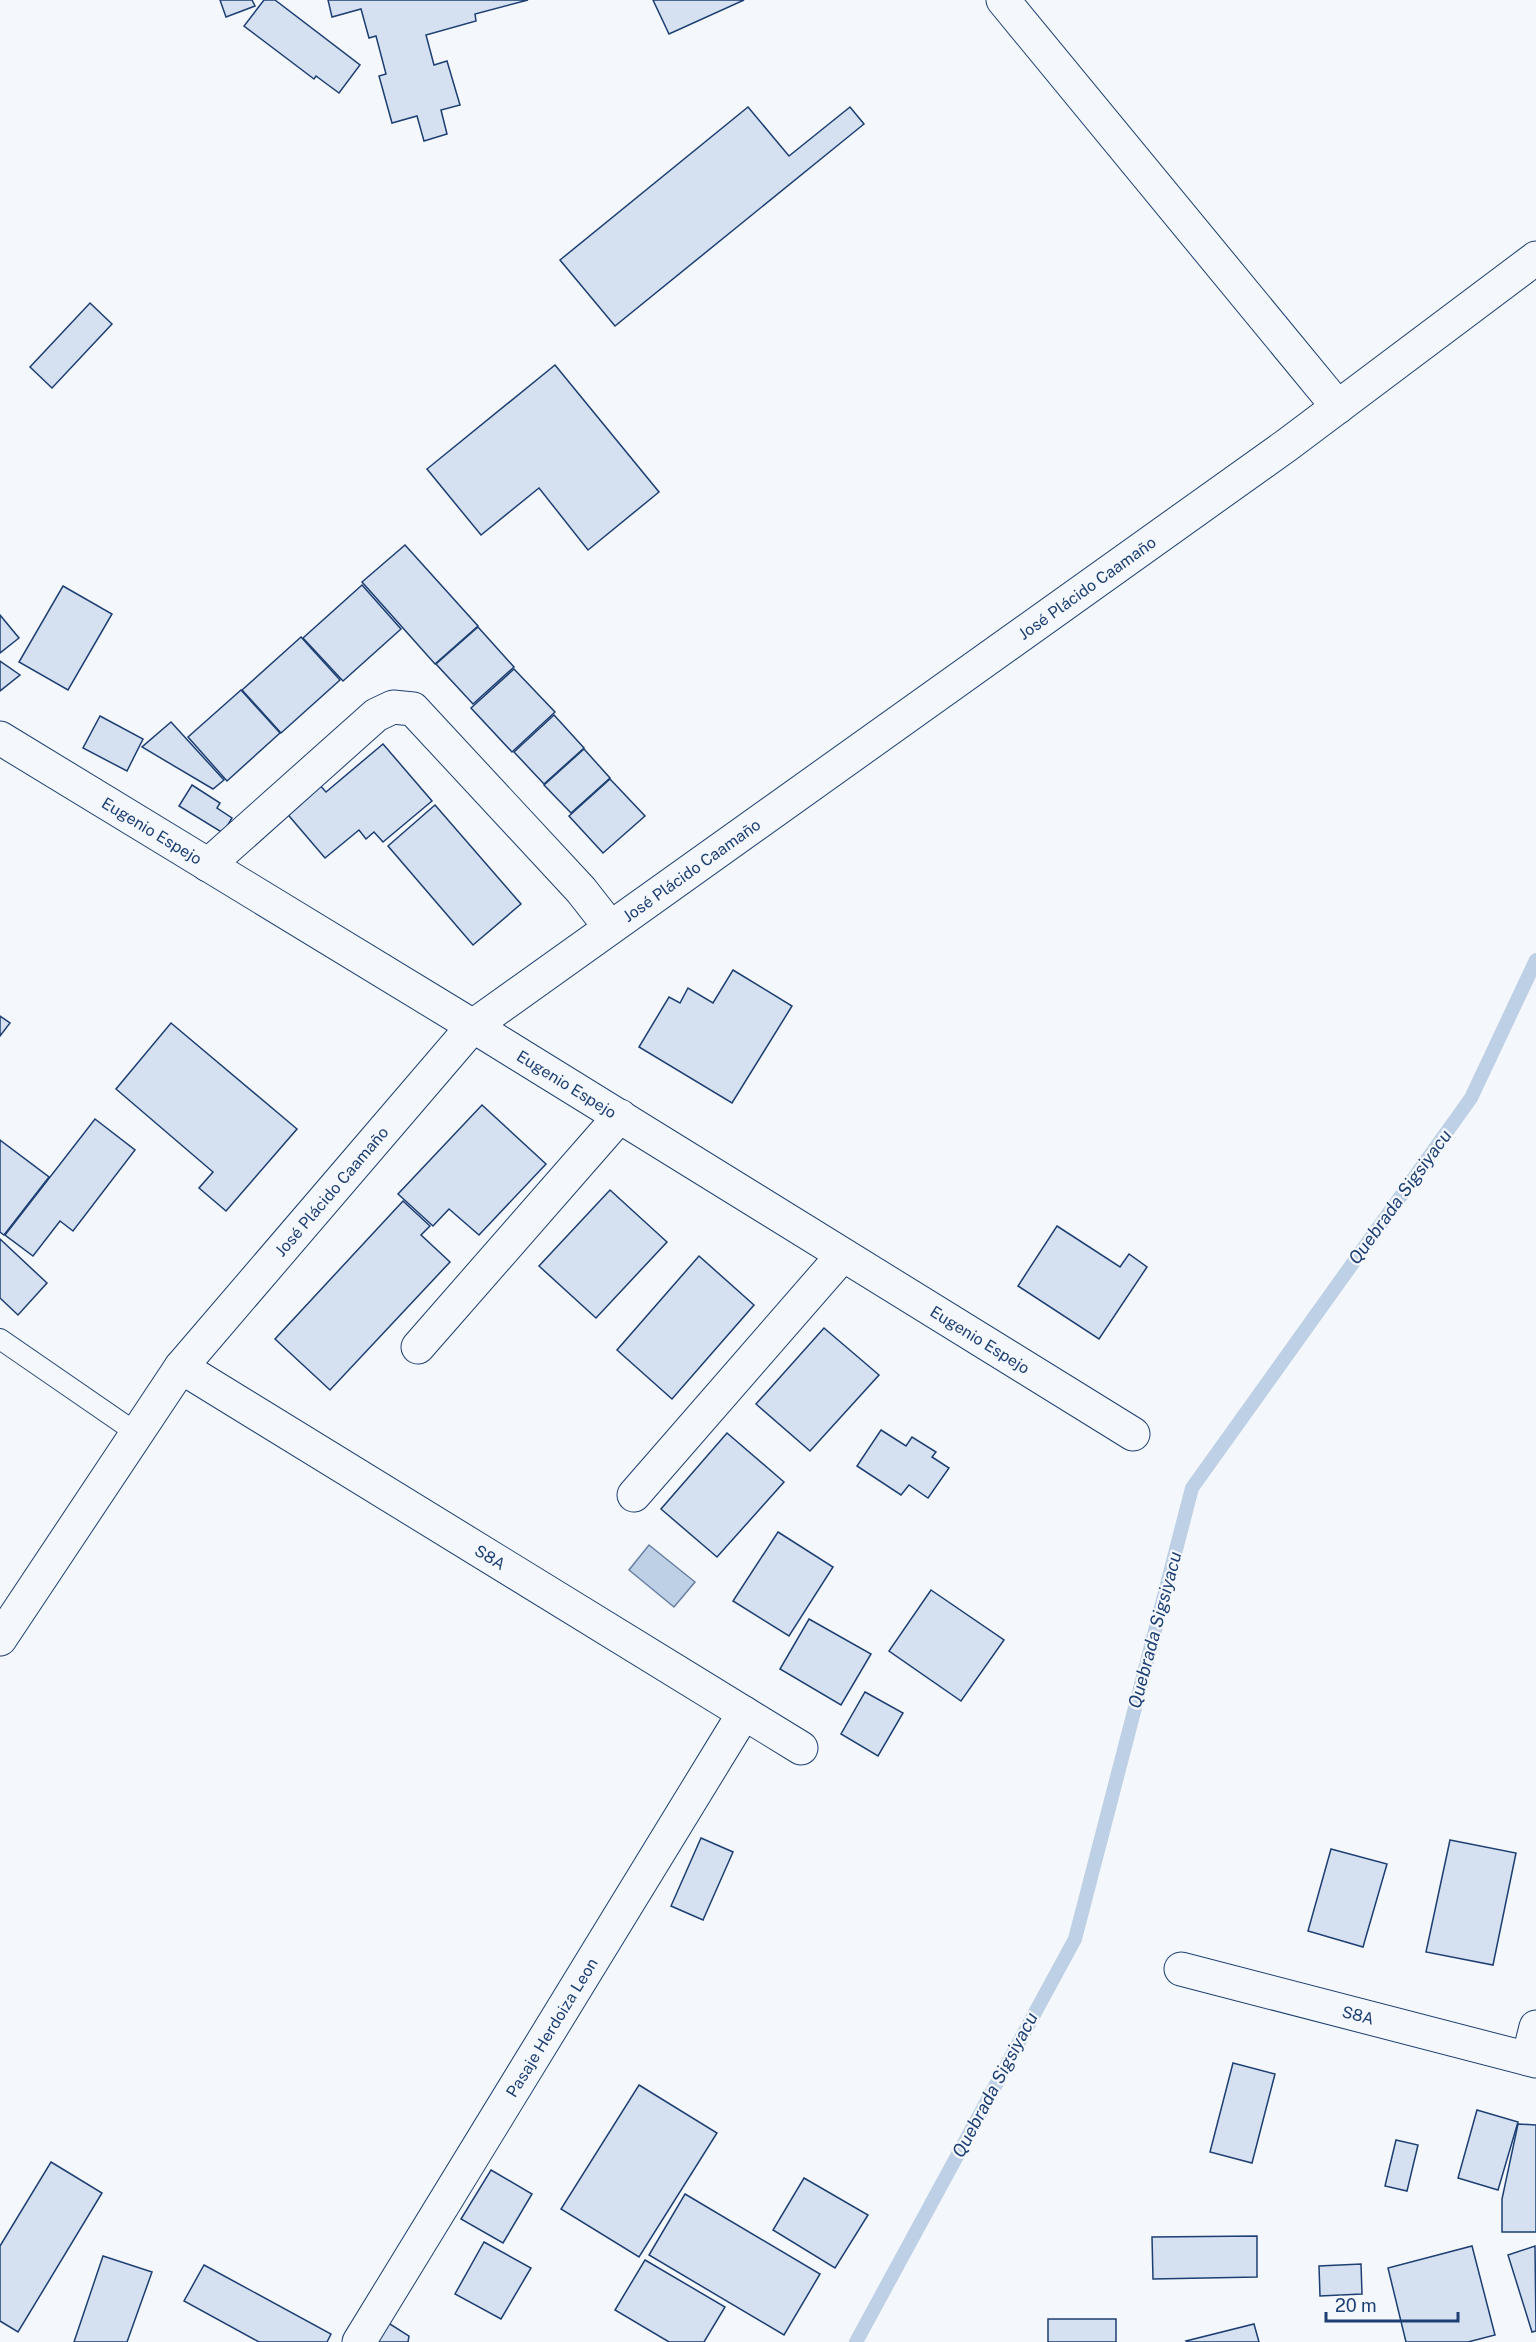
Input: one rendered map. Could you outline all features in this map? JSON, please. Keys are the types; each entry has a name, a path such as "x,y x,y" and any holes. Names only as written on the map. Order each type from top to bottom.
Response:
{"street":[{"path":"1003,0 1338,407"},
{"name":"José Plácido Caamaño","path":"0,1639 135,1432 181,1367 474,1026 1338,407 1536,258"},
{"path":"208,865 375,715 393,707 413,709 581,890 610,927"},
{"name":"Eugenio Espejo","path":"0,738 474,1026 842,1256 1133,1434"},
{"path":"418,1347 620,1116"},
{"path":"634,1495 842,1256"},
{"name":"S8A","path":"181,1367 801,1748"},
{"name":"Pasaje Herdoiza Leon","path":"359,2342 744,1713"},
{"name":"S8A","path":"1181,1969 1532,2060"},
{"path":"1532,2060 1536,2027"}],"lane":[{"path":"0,1339 135,1432"}],"water":[{"path":"649,1545 695,1582 674,1607 629,1570"}],"building":[{"path":"220,0 252,0 255,6 226,17"},
{"path":"264,0 275,0 360,65 339,93 316,76 314,79 244,26"},
{"path":"328,0 528,0 475,14 476,21 426,35 434,65 447,61 460,105 441,110 447,134 424,141 417,116 392,123 379,76 386,74 376,36 369,38 361,9 332,17"},
{"path":"653,0 744,0 669,34"},
{"path":"748,107 789,156 850,107 864,124 615,326 560,260"},
{"path":"90,303 112,324 52,388 30,367"},
{"path":"555,365 659,492 588,550 539,488 481,535 427,469"},
{"path":"405,545 478,626 435,664 362,582"},
{"path":"362,585 401,629 343,681 303,638"},
{"path":"63,586 112,614 68,690 19,662"},
{"path":"0,615 19,638 0,653"},
{"path":"478,627 514,667 473,704 436,664"},
{"path":"301,637 340,680 281,733 242,690"},
{"path":"0,661 20,675 0,691"},
{"path":"514,669 555,712 512,752 471,708"},
{"path":"241,690 280,733 227,781 188,737"},
{"path":"554,715 584,748 544,784 514,752"},
{"path":"100,716 143,739 127,771 83,748"},
{"path":"171,722 224,780 213,789 142,747"},
{"path":"383,744 432,801 383,842 374,832 366,839 359,830 325,858 284,810 317,782 326,792"},
{"path":"584,749 610,778 571,813 544,785"},
{"path":"610,779 645,816 603,853 569,816"},
{"path":"192,785 220,803 217,808 232,818 223,833 179,806"},
{"path":"435,805 521,904 473,945 388,846"},
{"path":"733,970 792,1006 732,1103 639,1047 669,997 680,1003 688,988 713,1003"},
{"path":"0,1016 10,1023 0,1036"},
{"path":"171,1023 297,1129 226,1211 199,1188 213,1172 116,1089"},
{"path":"482,1105 546,1164 479,1235 449,1209 433,1226 398,1194"},
{"path":"95,1119 135,1150 73,1231 60,1221 33,1256 5,1235"},
{"path":"0,1140 49,1177 4,1235 0,1232"},
{"path":"610,1190 667,1242 596,1318 539,1266"},
{"path":"403,1201 430,1226 421,1235 450,1262 330,1390 275,1339"},
{"path":"1057,1226 1120,1267 1129,1254 1147,1267 1099,1339 1018,1286"},
{"path":"0,1239 47,1283 18,1315 0,1298"},
{"path":"699,1256 754,1305 672,1399 617,1350"},
{"path":"824,1328 879,1375 810,1451 756,1404"},
{"path":"881,1430 906,1446 912,1437 936,1452 932,1457 949,1468 928,1498 909,1485 901,1495 857,1466"},
{"path":"727,1433 784,1482 717,1557 661,1509"},
{"path":"778,1532 833,1567 789,1636 733,1601"},
{"path":"931,1590 1004,1640 961,1701 889,1651"},
{"path":"809,1619 871,1654 841,1705 780,1669"},
{"path":"865,1692 903,1713 878,1756 841,1734"},
{"path":"701,1838 733,1852 703,1920 671,1906"},
{"path":"1450,1840 1516,1853 1493,1965 1426,1952"},
{"path":"1331,1849 1387,1864 1363,1947 1308,1931"},
{"path":"1233,2063 1275,2074 1252,2163 1210,2152"},
{"path":"639,2085 717,2133 639,2257 561,2209"},
{"path":"1477,2110 1518,2122 1498,2190 1458,2178"},
{"path":"1518,2124 1536,2125 1536,2232 1502,2232 1502,2199"},
{"path":"1396,2140 1418,2145 1407,2191 1385,2186"},
{"path":"51,2162 102,2193 18,2332 0,2321 0,2246"},
{"path":"491,2170 532,2194 503,2243 461,2219"},
{"path":"804,2178 868,2215 835,2268 773,2230"},
{"path":"685,2194 820,2274 784,2335 649,2255"},
{"path":"1257,2236 1257,2277 1153,2279 1152,2237"},
{"path":"484,2242 531,2268 501,2319 455,2294"},
{"path":"1472,2246 1495,2335 1468,2342 1406,2342 1388,2268"},
{"path":"1535,2246 1536,2331 1532,2332 1508,2255"},
{"path":"103,2256 152,2272 127,2342 74,2342"},
{"path":"645,2260 725,2307 704,2342 669,2342 615,2310"},
{"path":"1361,2264 1362,2294 1320,2296 1319,2266"},
{"path":"204,2265 331,2334 327,2342 259,2342 184,2301"},
{"path":"379,2317 409,2336 408,2342 364,2342"},
{"path":"1048,2319 1116,2319 1116,2342 1048,2342"},
{"path":"1254,2324 1259,2342 1186,2341"}],"waterway":[{"name":"Quebrada Sigsiyacu","path":"856,2342 1075,1939 1192,1488 1471,1098 1536,960"}]}
